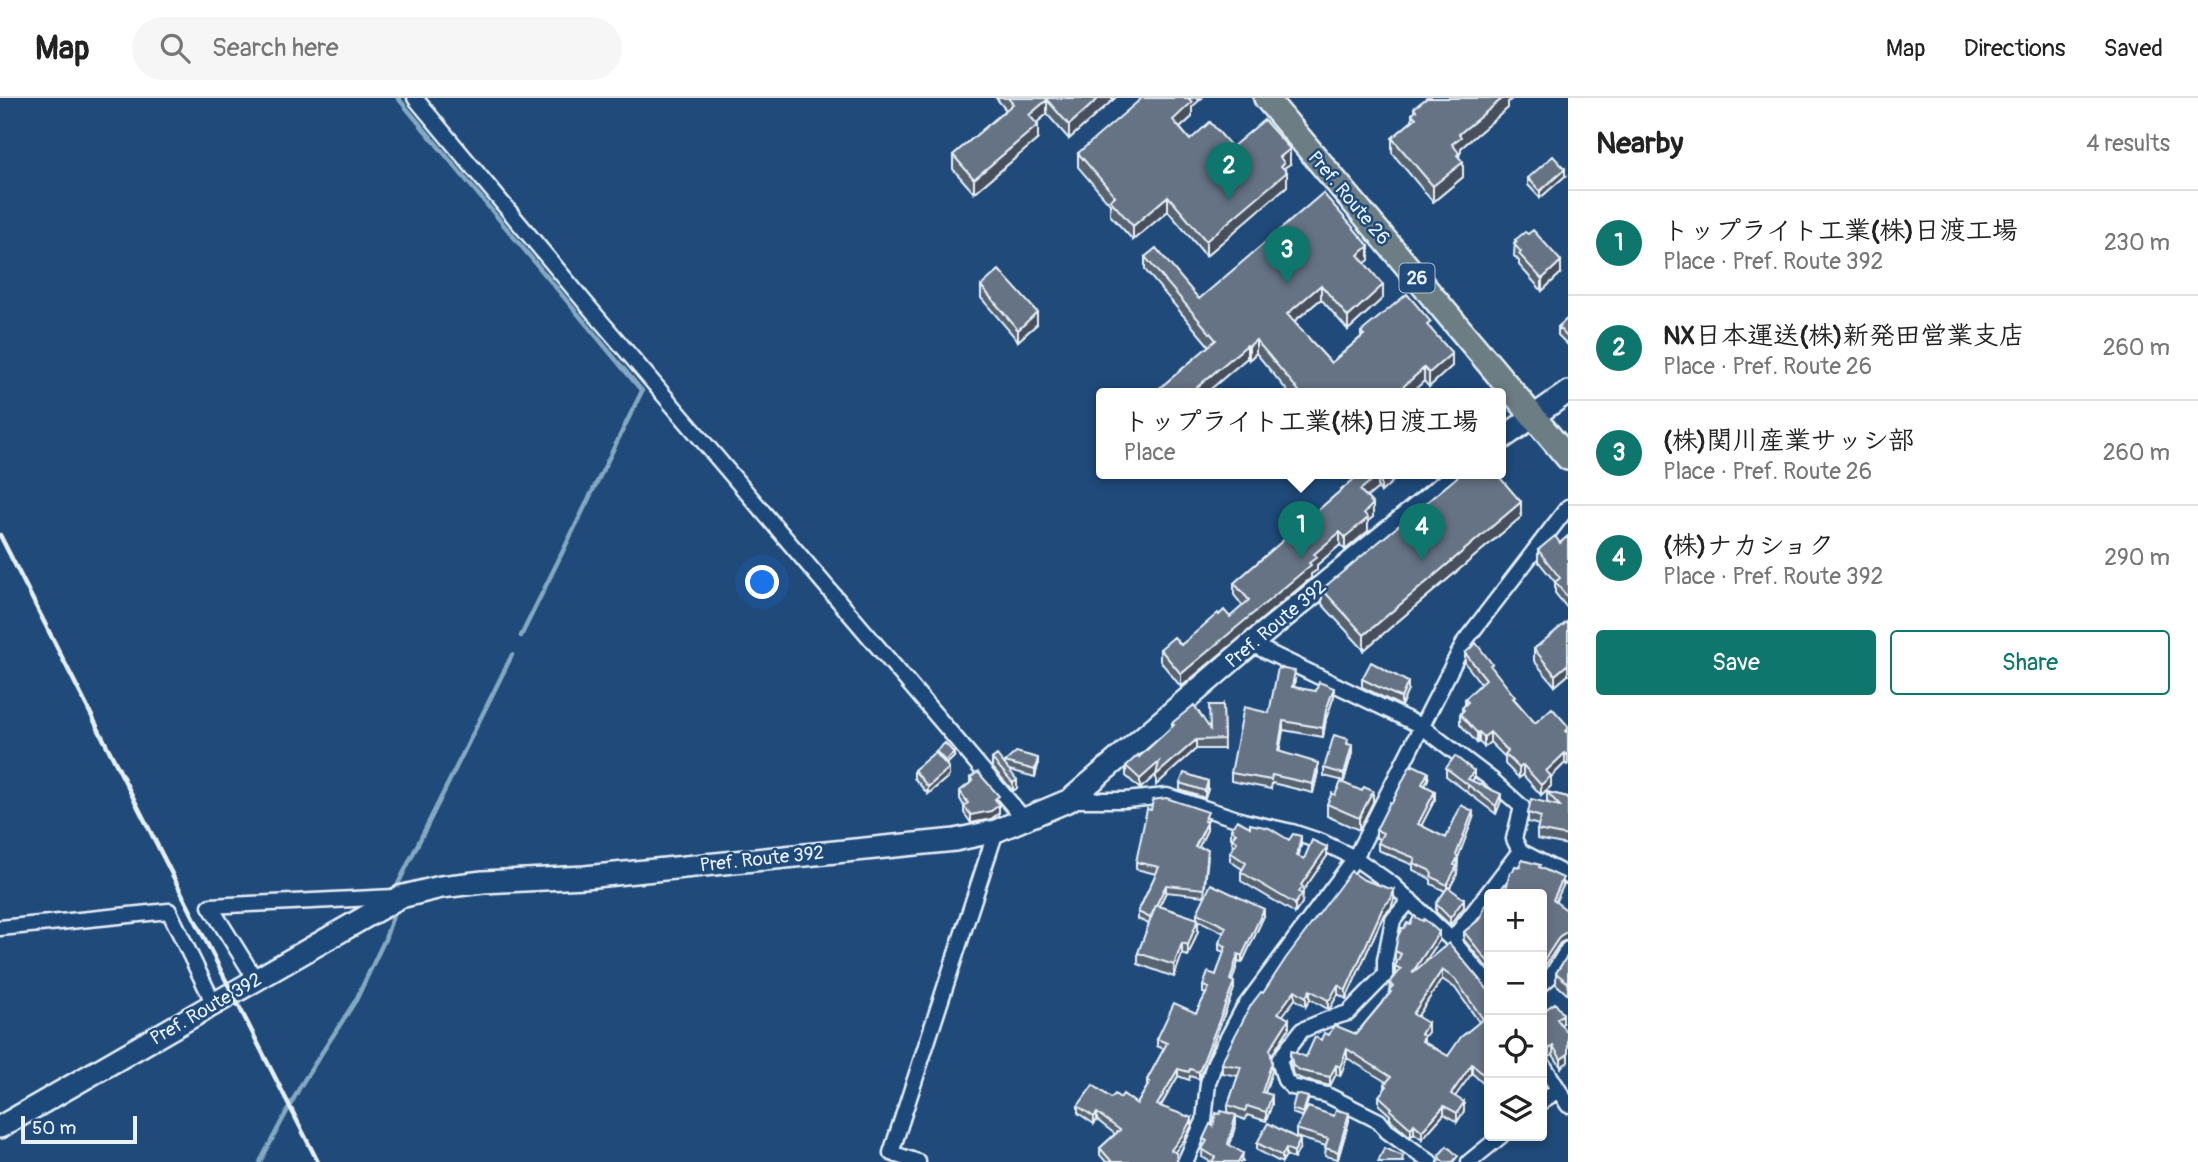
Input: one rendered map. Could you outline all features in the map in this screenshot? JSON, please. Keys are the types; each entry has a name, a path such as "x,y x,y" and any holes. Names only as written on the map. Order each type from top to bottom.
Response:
{"main road":[{"name":"Pref. Route 26","path":"1266,98 1568,458"},
{"path":"1506,436 1568,391"},
{"name":"Pref. Route 392","path":"0,1127 400,897 441,887 483,882 585,877 955,840 996,831 1070,800 1251,644 1453,479"}],"street":[{"path":"415,98 1025,820"},
{"path":"1185,1162 1204,1121 1208,1083 1215,1062 1243,1009 1355,858 1465,641 1568,506"},
{"path":"1251,644 1421,726 1492,780 1522,807 1514,839 1520,851 1568,876"},
{"path":"1070,800 1125,800 1167,796 1243,821 1322,842 1355,858 1393,885 1452,940 1484,979"},
{"path":"918,1162 891,1153 996,831"},
{"path":"1452,940 1520,851"},
{"path":"256,980 210,906 400,897"},
{"path":"1410,900 1393,920 1385,960 1385,975 1349,1013 1302,1030 1279,1060 1285,1080 1292,1087 1327,1096 1379,1121 1387,1131 1430,1162"},
{"path":"0,928 169,911 215,1004"},
{"path":"1547,980 1568,948"},
{"path":"1547,1071 1568,1105"},
{"path":"1547,1098 1558,1089"},
{"path":"1469,1162 1495,1141"}],"building":[{"path":"1008,98 1099,98 1069,125 1047,100 1029,115 1038,125 974,179 953,155 1013,104"},
{"path":"1142,98 1188,98 1192,102 1173,120 1190,140 1210,122 1232,147 1264,120 1290,149 1280,157 1284,163 1281,166 1287,172 1206,241 1168,196 1133,226 1110,200 1115,196 1078,153"},
{"path":"1427,98 1503,98 1459,134 1461,137 1452,144 1463,162 1433,186 1392,138 1416,118 1412,114 1416,111 1414,108"},
{"path":"1553,156 1565,169 1540,191 1528,178"},
{"path":"1323,193 1369,246 1358,255 1383,285 1348,317 1321,285 1287,314 1331,363 1364,335 1361,332 1407,294 1431,322 1427,325 1452,353 1429,373 1424,368 1402,388 1296,388 1256,340 1196,388 1160,388 1216,340 1145,257 1156,248 1199,299"},
{"path":"1533,230 1561,261 1542,279 1519,254 1521,252 1514,244 1525,232 1528,234"},
{"path":"999,270 1037,312 1018,330 981,286"},
{"path":"1568,318 1568,338 1558,327"},
{"path":"1354,479 1373,479 1360,490 1373,504 1364,513 1368,518 1345,537 1340,532 1314,554 1317,557 1309,563 1311,565 1181,674 1160,649 1174,637 1181,645 1224,610 1230,617 1249,600 1234,583"},
{"path":"1455,479 1501,479 1521,502 1364,635 1322,589"},
{"path":"1555,536 1560,543 1568,536 1568,598 1555,582 1560,578 1538,550"},
{"path":"1568,621 1568,664 1555,675 1534,649"},
{"path":"1476,643 1515,697 1513,698 1535,723 1552,708 1568,726 1568,754 1565,753 1546,771 1551,776 1541,785 1523,765 1519,768 1505,754 1508,751 1490,732 1484,737 1477,733 1460,714 1468,702 1465,699 1486,679 1465,653"},
{"path":"1371,662 1408,682 1401,698 1362,679"},
{"path":"1278,668 1295,671 1292,687 1316,691 1319,682 1334,688 1323,728 1283,721 1278,751 1318,763 1313,784 1272,775 1271,780 1231,773 1244,707 1269,713"},
{"path":"1194,705 1210,729 1209,705 1223,705 1224,739 1196,740 1156,775 1159,762 1140,779 1126,766"},
{"path":"1334,735 1348,739 1347,744 1352,745 1344,774 1324,768"},
{"path":"945,743 954,753 945,761 936,751"},
{"path":"935,752 949,768 928,787 914,770"},
{"path":"1016,752 1038,758 1035,770 1005,762"},
{"path":"997,755 1017,780 1013,783 992,759"},
{"path":"1455,756 1474,771 1468,779 1501,794 1496,806 1446,768"},
{"path":"1410,766 1428,772 1422,784 1435,791 1418,824 1446,838 1461,805 1473,811 1456,855 1458,857 1454,865 1457,866 1447,885 1431,876 1429,870 1413,863 1415,858 1378,843 1383,833 1376,830"},
{"path":"978,772 999,796 995,799 999,805 991,811 971,815 964,806 968,803 960,791 973,781 970,778"},
{"path":"1184,773 1208,781 1205,791 1180,783"},
{"path":"1341,782 1362,791 1364,787 1373,791 1359,818 1327,804"},
{"path":"1547,792 1568,797 1568,836 1537,830 1541,817 1528,813 1531,799 1560,806"},
{"path":"1166,798 1208,812 1204,821 1207,823 1195,847 1208,849 1204,889 1166,885 1150,918 1138,912 1159,867 1136,862 1147,809 1151,810 1153,800"},
{"path":"1237,820 1250,827 1250,824 1269,828 1289,840 1293,834 1301,836 1297,856 1304,859 1312,840 1327,847 1301,885 1303,887 1299,892 1302,894 1295,904 1241,872 1246,863 1230,852 1237,842 1232,838 1236,833 1231,829"},
{"path":"1522,860 1540,865 1539,867 1563,878 1553,900 1568,911 1568,931 1560,936 1547,956 1547,889 1506,889 1510,872 1515,866 1520,867"},
{"path":"1351,871 1364,880 1394,890 1391,899 1383,907 1346,990 1338,985 1328,1000 1310,990 1306,997 1295,990 1278,1013 1289,1019 1270,1049 1272,1062 1262,1092 1272,1095 1266,1112 1247,1106 1245,1111 1228,1105 1241,1067 1222,1064 1251,1005 1261,992 1263,993"},
{"path":"1211,884 1264,909 1242,956 1238,954 1230,980 1234,982 1199,1072 1178,1069 1157,1105 1192,1118 1171,1150 1176,1153 1175,1162 1112,1162 1100,1148 1120,1130 1097,1113 1094,1117 1078,1106 1093,1085 1111,1098 1115,1094 1120,1098 1123,1094 1137,1104 1167,1043 1157,1039 1174,1003 1196,1013 1209,988 1203,986 1208,972 1216,975 1226,946 1219,943 1226,927 1197,913"},
{"path":"1448,887 1464,899 1450,918 1436,904"},
{"path":"1156,905 1198,919 1188,945 1182,943 1174,965 1138,953"},
{"path":"1484,907 1484,957 1464,932 1481,918"},
{"path":"1414,916 1423,921 1424,919 1439,932 1412,973 1449,943 1484,985 1484,1075 1472,1064 1451,1094 1464,1102 1457,1113 1444,1106 1422,1131 1414,1124 1411,1128 1408,1126 1379,1096 1391,1077 1347,1049 1340,1067 1336,1065 1330,1077 1302,1071 1293,1066 1290,1053 1291,1051 1306,1057 1315,1037 1321,1040 1324,1033 1329,1035 1334,1025 1356,1034 1391,992 1389,990 1393,986 1390,983 1401,969 1395,966 1401,954 1395,951 1398,936 1407,923 1410,924","holes":["1442,970 1455,979 1483,1019 1461,1037 1448,1056 1422,1041 1424,1036 1421,1034 1428,1023 1413,1014"]},
{"path":"1568,955 1568,983 1556,973"},
{"path":"1555,1003 1563,1014 1557,1019 1568,1034 1568,1054 1561,1059 1553,1046 1547,1047 1547,1009"},
{"path":"1296,1094 1308,1097 1303,1113 1292,1109"},
{"path":"1308,1107 1334,1116 1336,1110 1349,1113 1338,1152 1325,1148 1328,1139 1296,1129"},
{"path":"1221,1111 1236,1115 1228,1144 1243,1153 1238,1162 1212,1162 1215,1157 1202,1149 1207,1141 1203,1139 1210,1124 1213,1126 1216,1113 1220,1114"},
{"path":"1268,1123 1300,1140 1294,1152 1286,1148 1282,1156 1257,1143"},
{"path":"1447,1146 1458,1156 1453,1162 1440,1159 1439,1155"},
{"path":"1384,1148 1403,1156 1402,1161 1405,1162 1378,1162"}],"waterway":[{"path":"398,98 642,391 521,636"},
{"path":"399,892 398,884 512,655"},
{"path":"260,1162 301,1085 356,1000 385,939 396,907"}],"railway":[{"path":"0,535 318,1162"}],"place":[{"name":"NX日本運送(株)新発田営業支店","path":"1229,200"},
{"name":"(株)関川産業サッシ部","path":"1287,284"},
{"name":"トップライト工業(株)日渡工場","path":"1301,559"},
{"name":"(株)ナカショク","path":"1422,561"}]}
